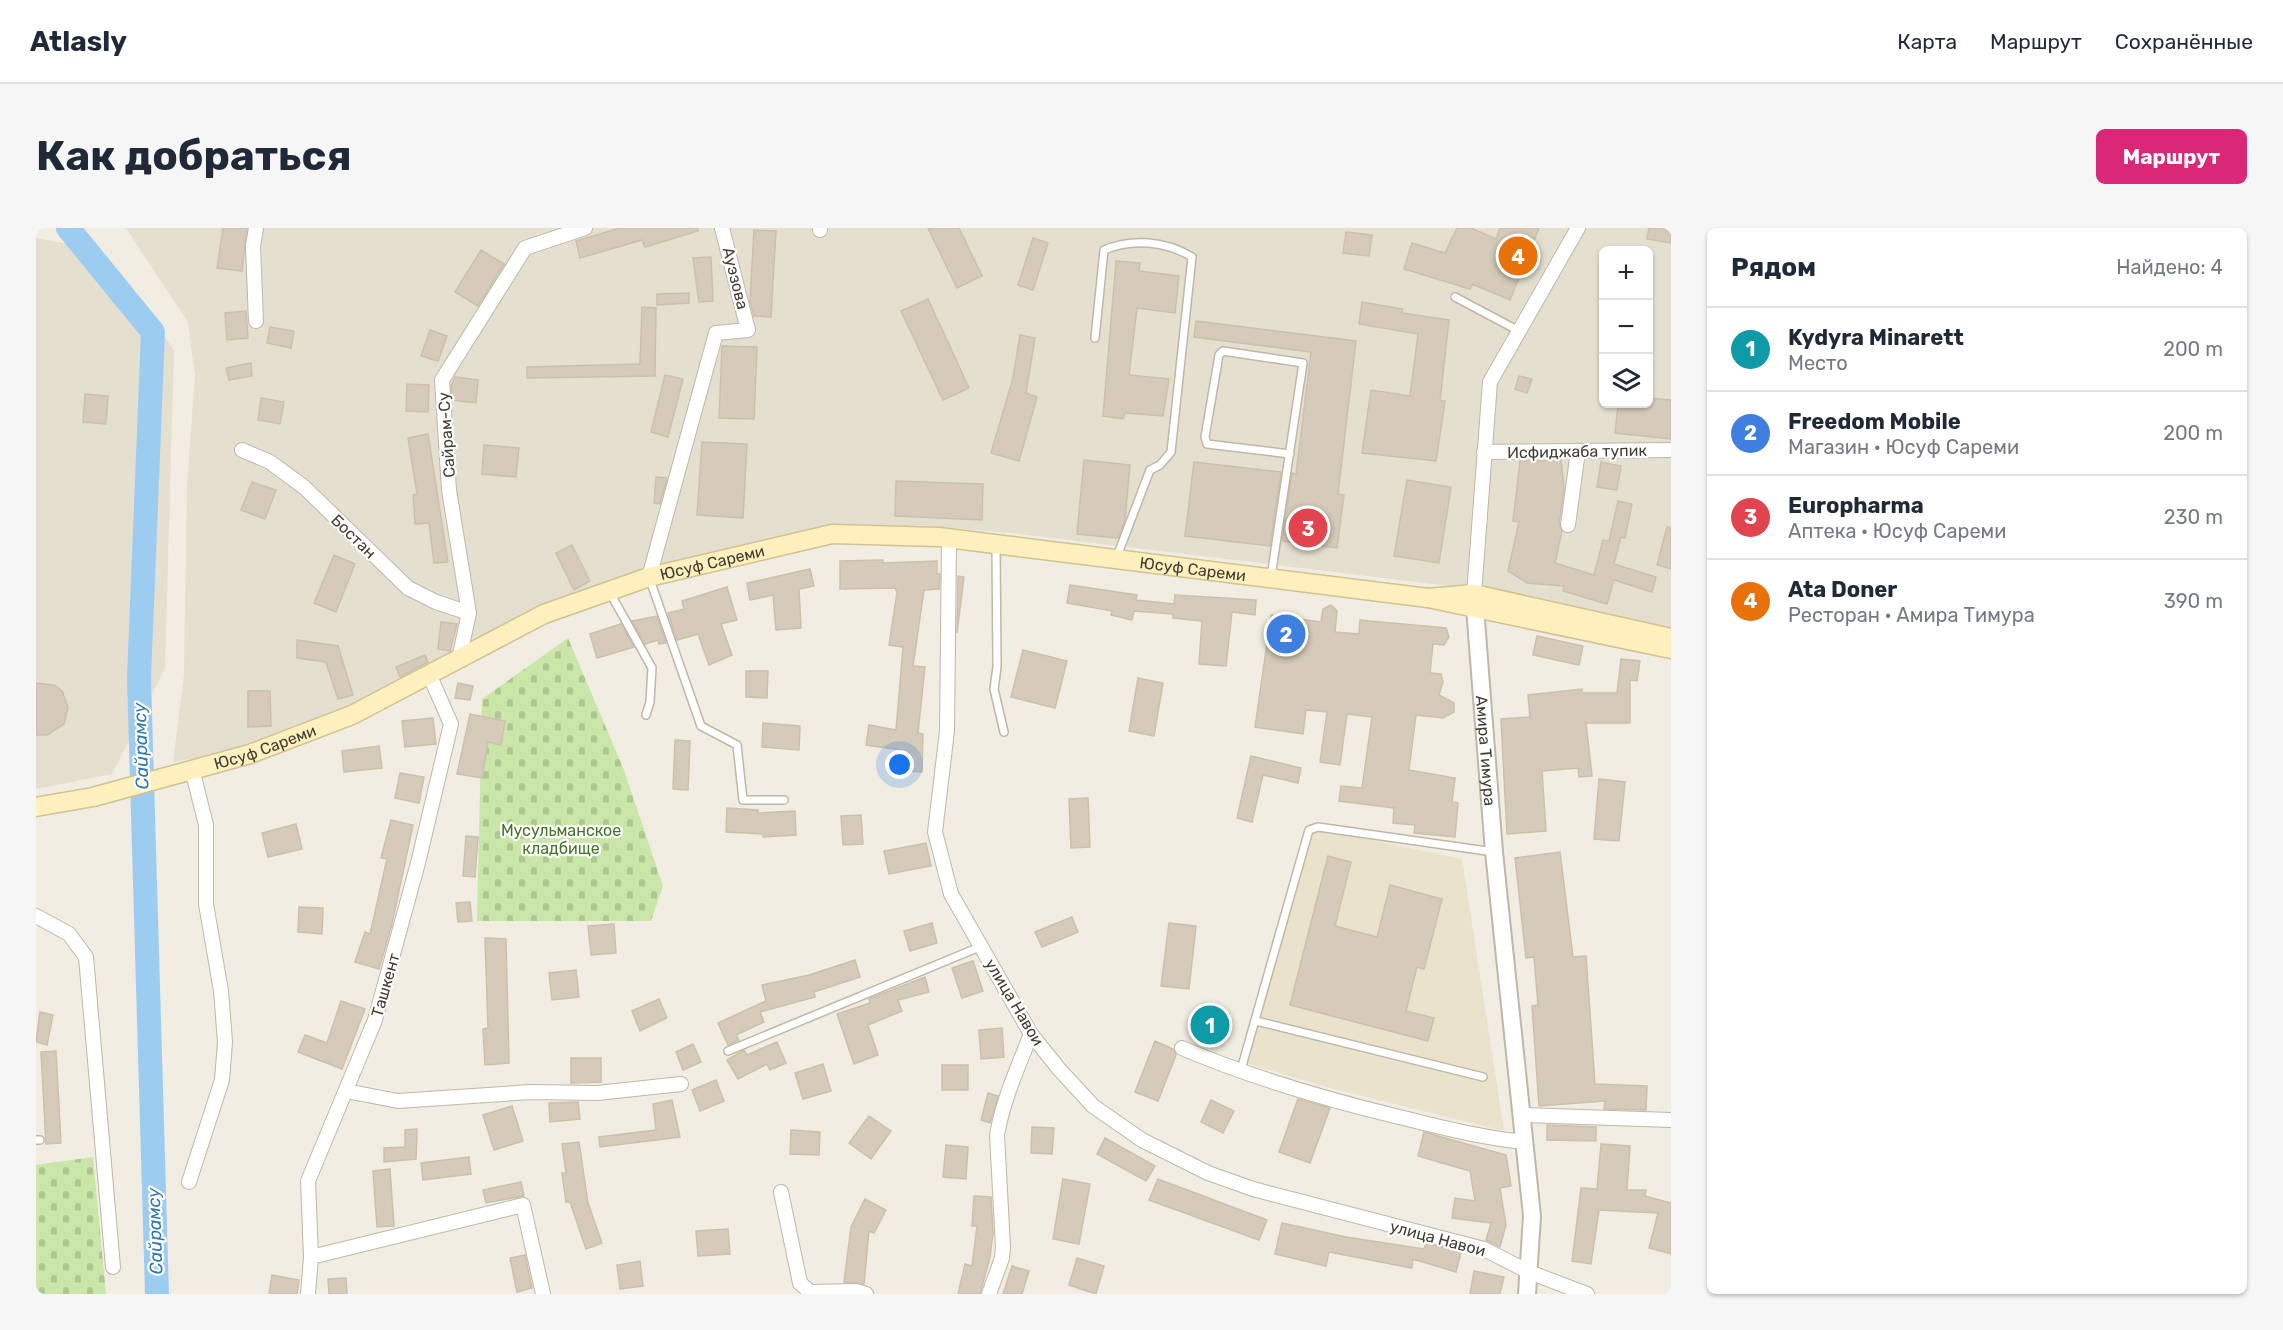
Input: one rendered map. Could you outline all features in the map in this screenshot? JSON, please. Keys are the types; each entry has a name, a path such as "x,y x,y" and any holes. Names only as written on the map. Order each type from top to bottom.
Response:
{"main road":[{"name":"Юсуф Сареми","path":"36,807 93,797 169,774 250,754 352,715 544,614 649,577 832,534 949,539 1115,561 1474,602 1671,638"},
{"name":"Юсуф Сареми","path":"1474,602 1671,649"}],"street":[{"path":"256,228 253,246 256,321"},
{"name":"Ауэзова","path":"649,577 716,333 748,330 726,235 722,228"},
{"name":"Амира Тимура","path":"1527,1294 1532,1216 1494,852 1474,602 1490,382 1578,228"},
{"name":"Сайрам-Су","path":"459,658 469,613 449,490 442,380 525,248 578,229"},
{"name":"Бостан","path":"243,450 270,462 304,487 408,588 436,602 469,613"},
{"name":"Исфиджаба тупик","path":"1484,452 1671,450"},
{"path":"1568,525 1578,451"},
{"name":"улица Навои","path":"949,539 947,731 935,832 951,894 1031,1034 1094,1106 1142,1140 1208,1173 1253,1189 1484,1249 1529,1272 1587,1294"},
{"name":"Ташкент","path":"308,1294 311,1257 308,1181 375,1020 394,957 452,724 429,674"},
{"path":"189,1182 222,1080 225,1042 221,992 206,904 206,825 192,769"},
{"path":"36,916 69,934 86,957 113,1267"},
{"path":"989,1294 1002,1258 1003,1247 997,1136 999,1123 1013,1078 1031,1034"},
{"path":"1182,1048 1240,1073 1369,1110 1462,1133 1524,1142"},
{"path":"346,1091 398,1101 531,1092 597,1093 681,1084"},
{"path":"1521,1115 1671,1120"},
{"path":"781,1192 800,1283 804,1290 810,1292 856,1291 866,1294"},
{"path":"311,1257 523,1205 543,1294"}],"lane":[{"path":"1095,338 1104,250 1123,242 1174,247 1192,257 1171,452 1160,465 1150,470 1115,561"},
{"path":"1455,297 1520,331"},
{"path":"1271,579 1290,454 1303,363 1223,351 1219,355 1205,438 1207,444 1290,454"},
{"path":"996,545 997,667 994,689 1004,732"},
{"path":"649,577 702,726 737,745 743,800 784,800"},
{"path":"609,591 652,668 650,702 646,715"},
{"path":"1240,1073 1310,830 1318,827 1494,852"},
{"path":"728,1051 981,946"},
{"path":"1256,1021 1483,1077"}],"shaded area":[{"path":"126,228 1671,228 1671,631 1457,587 1011,533 918,525 804,535 571,602 272,745 173,762 184,675 187,484 195,375 188,322"},
{"path":"36,238 101,250 174,350 165,668 112,774 36,789"},
{"path":"1311,827 1462,859 1504,1131 1326,1087 1243,1062"}],"green space":[{"name":"Мусульманское кладбище","path":"568,638 624,770 663,886 651,921 477,921 482,699"},
{"path":"93,1157 106,1294 36,1294 36,1165"}],"building":[{"path":"223,228 247,228 242,271 217,268"},
{"path":"620,228 698,228 698,231 645,247 642,240 580,258 576,241"},
{"path":"928,228 959,228 982,276 957,288"},
{"path":"1457,228 1471,228 1496,239 1500,228 1539,228 1510,300 1472,284 1470,289 1404,269 1412,243 1445,253"},
{"path":"1649,228 1671,228 1671,243 1647,239"},
{"path":"754,230 776,231 771,317 754,316 750,302"},
{"path":"1346,232 1372,235 1369,256 1343,253"},
{"path":"1033,238 1048,243 1033,290 1018,285"},
{"path":"481,250 504,264 478,306 455,292"},
{"path":"711,257 713,301 699,302 693,258"},
{"path":"1116,261 1140,263 1139,271 1179,276 1175,313 1137,308 1129,375 1169,379 1163,416 1125,413 1123,419 1103,416"},
{"path":"689,293 689,303 657,305 657,294"},
{"path":"928,299 969,388 943,400 901,311"},
{"path":"1362,302 1403,309 1402,313 1449,320 1440,401 1445,401 1436,461 1362,453 1371,390 1410,396 1418,334 1359,324"},
{"path":"642,307 656,308 655,376 527,378 527,367 640,364"},
{"path":"246,311 248,338 227,340 225,313"},
{"path":"1196,321 1356,341 1338,494 1344,495 1337,548 1282,541 1292,473 1296,474 1311,352 1194,337"},
{"path":"270,327 294,331 291,348 267,343"},
{"path":"430,330 447,336 438,361 421,356"},
{"path":"1020,335 1035,338 1026,393 1037,397 1019,461 991,453 1013,378"},
{"path":"722,346 757,347 754,419 719,418"},
{"path":"251,363 252,376 229,380 226,368"},
{"path":"665,375 683,379 668,437 651,432"},
{"path":"1519,376 1532,379 1527,393 1515,389"},
{"path":"455,377 478,380 476,403 452,400 451,386"},
{"path":"407,384 429,385 428,412 406,411"},
{"path":"85,394 108,396 106,424 83,422"},
{"path":"261,398 284,402 280,424 258,420"},
{"path":"1653,398 1671,400 1671,439 1615,433 1618,408 1653,408"},
{"path":"428,434 448,562 434,563 429,523 415,524 413,495 417,494 408,438"},
{"path":"702,442 747,444 743,518 697,515"},
{"path":"484,445 519,448 516,477 482,474"},
{"path":"1084,460 1130,465 1125,520 1118,538 1077,534"},
{"path":"1561,460 1564,489 1559,524 1562,531 1555,563 1594,575 1603,540 1609,541 1618,501 1632,504 1625,538 1621,537 1614,564 1656,577 1652,592 1614,580 1607,604 1563,591 1564,586 1527,583 1508,571 1519,522 1513,521 1520,461"},
{"path":"1194,462 1281,472 1270,546 1185,536"},
{"path":"1601,462 1621,466 1617,490 1597,487"},
{"path":"656,477 667,478 660,504 654,503"},
{"path":"1407,480 1451,487 1439,563 1394,556"},
{"path":"896,481 983,484 982,520 895,516"},
{"path":"252,482 276,490 265,519 241,510"},
{"path":"1667,527 1671,528 1671,569 1657,565"},
{"path":"572,545 590,581 574,590 556,553"},
{"path":"334,555 355,564 336,612 314,603"},
{"path":"883,560 883,563 937,561 937,574 940,574 939,589 924,590 913,666 925,667 918,733 923,734 922,772 907,771 909,751 866,745 869,725 896,730 903,647 889,645 897,592 895,588 840,589 840,561"},
{"path":"810,569 814,586 799,589 801,628 776,630 773,595 750,600 747,583"},
{"path":"958,576 964,577 957,633"},
{"path":"1070,585 1137,595 1136,600 1174,604 1175,595 1256,600 1255,615 1232,612 1226,666 1199,664 1202,621 1173,618 1173,614 1134,611 1132,620 1111,615 1112,611 1067,603"},
{"path":"727,587 737,620 721,624 732,655 709,665 698,634 677,640 668,613 684,609 682,601"},
{"path":"1331,605 1337,611 1335,632 1359,634 1360,620 1446,628 1449,637 1444,645 1433,644 1430,673 1441,674 1443,682 1439,695 1454,703 1454,712 1443,718 1416,715 1409,770 1455,778 1452,802 1458,803 1455,837 1414,833 1415,825 1393,823 1394,808 1339,801 1341,786 1362,788 1372,717 1347,714 1340,765 1320,762 1327,712 1306,710 1303,734 1255,727 1271,615 1321,622 1323,609"},
{"path":"657,616 666,643 659,644 658,640 645,644 632,621"},
{"path":"441,622 457,624 450,651 438,649"},
{"path":"621,624 634,647 597,658 590,634"},
{"path":"1537,636 1583,646 1579,665 1533,655"},
{"path":"297,640 338,646 353,695 338,699 326,662 297,658"},
{"path":"1023,650 1067,661 1055,708 1011,697"},
{"path":"425,655 428,662 400,677 396,667"},
{"path":"1621,659 1640,661 1637,681 1630,680 1630,723 1586,723 1592,776 1579,777 1578,768 1542,771 1546,831 1507,834 1501,719 1530,717 1528,695 1582,689 1582,693 1617,693"},
{"path":"746,671 768,671 767,698 746,697"},
{"path":"1138,678 1163,683 1154,736 1129,731"},
{"path":"36,683 54,685 62,691 68,707 64,724 47,735 36,735"},
{"path":"458,683 473,686 470,700 455,698"},
{"path":"248,691 270,691 271,726 248,727"},
{"path":"470,714 505,721 501,745 488,742 482,778 457,774"},
{"path":"433,718 436,744 405,747 402,721"},
{"path":"763,723 800,726 799,750 762,747"},
{"path":"675,740 690,741 688,790 673,789"},
{"path":"379,746 382,768 344,772 342,751"},
{"path":"1251,756 1301,768 1298,783 1263,775 1252,822 1237,818"},
{"path":"400,773 424,777 419,803 395,798"},
{"path":"1599,779 1625,782 1619,841 1594,839"},
{"path":"1088,798 1090,847 1071,848 1069,799"},
{"path":"727,808 758,810 758,813 795,811 796,835 763,837 763,834 726,832"},
{"path":"861,815 863,844 843,845 841,816"},
{"path":"391,820 413,825 392,924 379,969 355,962 365,932 370,934 387,859 381,858"},
{"path":"296,824 302,849 268,857 262,833"},
{"path":"466,836 478,837 475,877 463,876"},
{"path":"926,843 931,866 889,874 884,851"},
{"path":"1560,852 1573,957 1586,956 1595,1084 1647,1086 1646,1110 1604,1109 1605,1101 1539,1106 1532,1006 1538,1005 1534,957 1526,958 1515,858"},
{"path":"1328,856 1351,862 1335,926 1377,937 1390,885 1442,899 1424,969 1417,967 1406,1011 1434,1018 1428,1041 1290,1005"},
{"path":"470,902 472,921 458,922 456,903"},
{"path":"299,907 323,908 322,934 298,932"},
{"path":"1072,917 1078,932 1042,947 1035,932"},
{"path":"932,923 937,943 910,951 904,931"},
{"path":"1169,923 1196,926 1189,989 1161,986"},
{"path":"614,924 616,953 591,955 588,926"},
{"path":"485,938 506,939 509,1063 485,1065 483,1029 488,1028"},
{"path":"855,960 860,977 814,992 815,997 760,1012 764,1022 736,1035 739,1040 728,1045 718,1023 766,1001 762,985 809,975"},
{"path":"973,961 983,991 962,998 952,968"},
{"path":"576,970 579,997 552,1000 549,973"},
{"path":"925,977 929,992 898,1000 902,1011 868,1025 878,1055 854,1064 837,1014 870,1003 869,999"},
{"path":"659,999 667,1018 640,1031 632,1011"},
{"path":"341,1001 365,1009 342,1069 298,1052 305,1035 327,1043"},
{"path":"40,1012 53,1015 47,1045 36,1042"},
{"path":"1002,1028 1004,1057 981,1059 979,1030"},
{"path":"1155,1041 1173,1049 1176,1055 1158,1101 1135,1092"},
{"path":"777,1042 786,1063 770,1070 767,1064 738,1079 727,1060 744,1050 747,1055"},
{"path":"693,1044 701,1062 683,1070 676,1052"},
{"path":"56,1051 61,1143 46,1144 41,1052"},
{"path":"571,1058 601,1058 601,1082 571,1083"},
{"path":"823,1064 831,1091 803,1099 795,1073"},
{"path":"942,1065 968,1065 968,1090 942,1090"},
{"path":"716,1080 724,1101 700,1111 692,1090"},
{"path":"988,1093 998,1096 990,1123 981,1120"},
{"path":"1298,1099 1330,1108 1310,1163 1279,1152"},
{"path":"672,1100 680,1137 600,1147 599,1137 656,1130 653,1104"},
{"path":"1211,1100 1234,1111 1223,1133 1201,1122"},
{"path":"578,1102 580,1119 550,1122 549,1103"},
{"path":"512,1106 523,1141 494,1150 483,1115"},
{"path":"869,1116 891,1131 871,1159 849,1143"},
{"path":"1547,1125 1596,1127 1596,1141 1547,1140"},
{"path":"1032,1127 1054,1128 1052,1154 1031,1153"},
{"path":"417,1129 416,1159 384,1162 384,1148 405,1147 405,1130"},
{"path":"791,1130 820,1132 819,1155 790,1154"},
{"path":"1424,1132 1506,1155 1511,1186 1500,1188 1506,1225 1500,1247 1486,1240 1491,1223 1452,1218 1455,1198 1475,1201 1470,1171 1418,1156"},
{"path":"1105,1138 1155,1166 1146,1181 1097,1154"},
{"path":"579,1142 588,1203 602,1243 586,1249 570,1202 566,1202 562,1173 566,1173 562,1144"},
{"path":"1601,1144 1630,1146 1627,1190 1646,1190 1645,1196 1671,1203 1671,1254 1649,1248 1658,1213 1599,1210 1591,1264 1572,1261 1581,1188 1597,1189"},
{"path":"946,1145 968,1147 966,1179 943,1177"},
{"path":"469,1157 471,1174 423,1180 421,1163"},
{"path":"390,1169 394,1226 377,1227 373,1171"},
{"path":"1063,1179 1090,1184 1079,1244 1053,1239"},
{"path":"1158,1179 1267,1220 1259,1240 1149,1200"},
{"path":"521,1182 524,1196 486,1203 483,1190"},
{"path":"974,1196 991,1197 993,1233 990,1257 980,1294 958,1294 965,1264 972,1266 977,1226 972,1226"},
{"path":"865,1199 886,1210 874,1233 869,1231 864,1284 844,1282 851,1227"},
{"path":"1282,1223 1346,1237 1424,1249 1426,1243 1461,1252 1456,1272 1413,1259 1412,1268 1329,1252 1326,1266 1275,1254"},
{"path":"728,1229 730,1254 698,1256 696,1231"},
{"path":"525,1255 532,1288 517,1292 510,1258"},
{"path":"1077,1258 1104,1266 1096,1294 1069,1285"},
{"path":"640,1261 643,1286 620,1289 617,1265"},
{"path":"1012,1266 1029,1271 1022,1294 1003,1294"},
{"path":"1474,1271 1504,1277 1500,1294 1470,1294"},
{"path":"272,1275 299,1280 297,1294 269,1294"},
{"path":"346,1278 347,1294 329,1294 328,1279"}],"waterway":[{"name":"Сайрамсу","path":"68,228 153,332 139,678 157,1294"}],"place":[{"name":"Ata Doner","path":"1518,256"},
{"name":"Europharma","path":"1308,528"},
{"name":"Freedom Mobile","path":"1286,634"},
{"name":"Kydyra Minarett","path":"1210,1025"}]}
